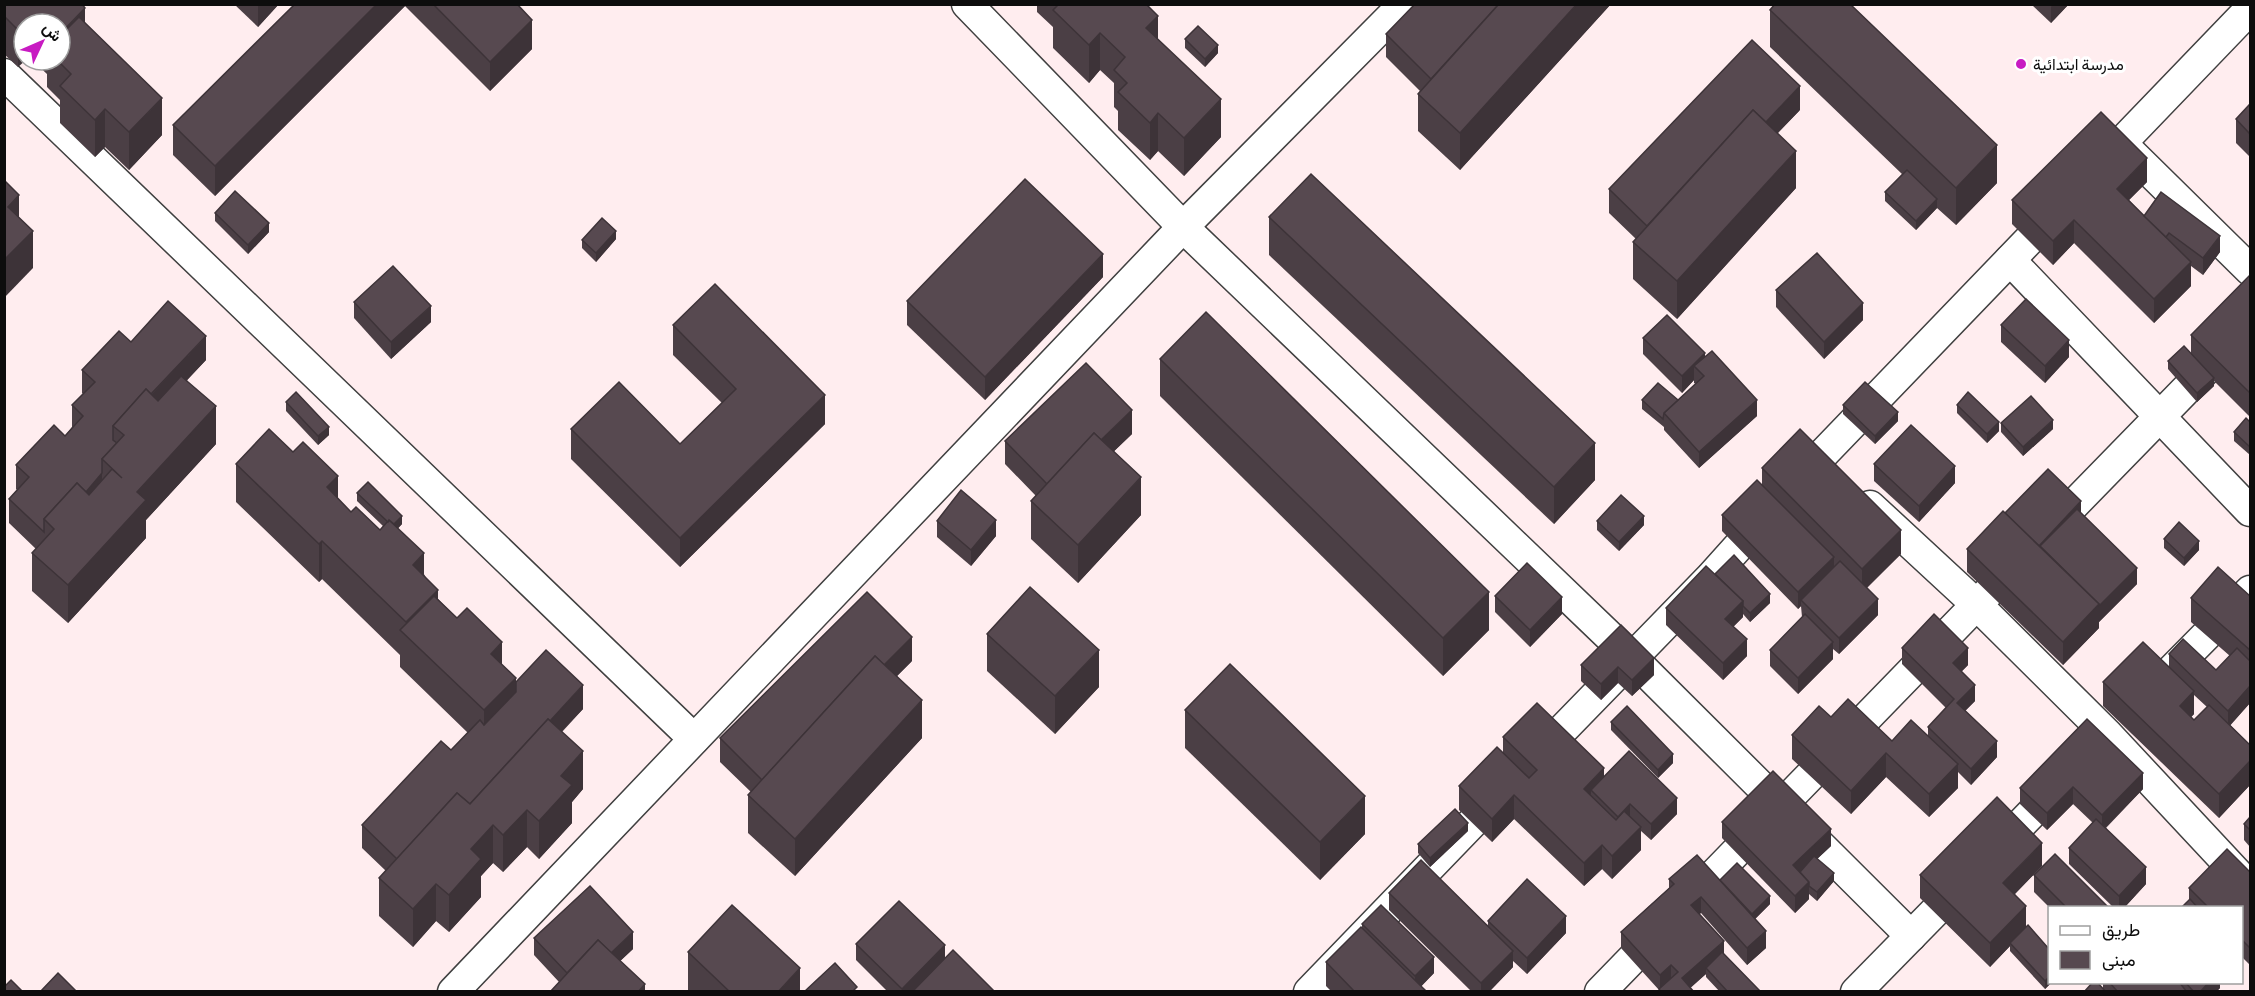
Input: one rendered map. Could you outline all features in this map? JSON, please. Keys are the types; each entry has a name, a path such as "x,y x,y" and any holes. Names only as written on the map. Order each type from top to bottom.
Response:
{"street":[{"path":"967,4 1183,227 1632,658 1911,936"},
{"path":"453,992 1183,227 1404,4"},
{"path":"1309,992 1711,577 1818,457 2250,9"},
{"path":"4,74 694,740"},
{"path":"2121,142 2250,270"},
{"path":"2010,260 2162,416 2250,511"},
{"path":"1600,992 2250,324"},
{"path":"1818,457 1977,605 2108,735 2242,885"},
{"path":"1856,992 2250,591"}],"building":[{"path":"4,4 82,4 85,8 72,22 72,12 12,12 12,24 4,16"},
{"path":"295,4 377,4 215,166 173,125"},
{"path":"433,4 517,4 532,20 490,62"},
{"path":"1059,4 1146,4 1158,16 1146,28 1221,99 1184,138 1158,113 1150,123 1118,92 1127,83 1114,70 1125,57 1100,33 1089,45 1053,10"},
{"path":"1415,4 1499,4 1431,79 1386,34"},
{"path":"1499,4 1577,4 1460,133 1418,94"},
{"path":"1775,4 1850,4 1997,145 1956,188 1770,10"},
{"path":"79,17 162,98 129,132 105,109 95,120 60,86 71,74 69,72 72,72 72,24"},
{"path":"1198,26 1218,45 1205,59 1185,39"},
{"path":"1752,40 1800,86 1766,122 1753,110 1647,226 1609,189"},
{"path":"2250,104 2250,134 2236,119"},
{"path":"1753,110 1796,151 1677,281 1633,242"},
{"path":"2101,112 2147,158 2117,189 2191,262 2154,299 2074,220 2053,241 2012,200"},
{"path":"1907,170 1937,199 1916,221 1885,192"},
{"path":"1311,174 1595,443 1554,487 1269,217"},
{"path":"1025,179 1103,254 985,377 907,301"},
{"path":"4,180 19,195 8,207 33,231 4,260"},
{"path":"235,191 269,223 248,245 215,213"},
{"path":"2161,192 2220,236 2203,258 2169,233 2166,237 2144,216"},
{"path":"602,218 616,231 596,253 582,240"},
{"path":"1817,253 1863,303 1824,342 1776,290"},
{"path":"393,266 431,306 391,342 354,302"},
{"path":"2250,275 2250,393 2191,335"},
{"path":"715,284 825,395 680,538 571,429 619,382 680,444 736,389 673,325"},
{"path":"2026,299 2069,340 2045,366 2001,325"},
{"path":"168,301 206,336 151,394 146,389 113,426 113,440 117,443 102,459 102,473 86,492 77,483 44,519 44,532 9,499 29,477 16,465 54,425 65,436 83,416 72,405 95,382 82,370 119,331 131,342"},
{"path":"1206,312 1489,592 1443,638 1160,359"},
{"path":"1667,315 1705,353 1682,376 1643,338"},
{"path":"2184,346 2214,378 2197,393 2168,361"},
{"path":"1712,351 1757,400 1699,452 1664,413 1704,376 1694,366"},
{"path":"1086,363 1132,410 1101,440 1094,433 1047,484 1005,441"},
{"path":"181,376 216,406 137,492 146,500 68,585 32,553 54,529 44,519 77,483 89,495 112,469 122,478 102,459 124,435 113,426 146,389 158,401"},
{"path":"1865,382 1898,412 1875,436 1843,405"},
{"path":"1658,383 1678,400 1664,413 1663,419 1642,400"},
{"path":"296,392 329,427 318,436 286,402"},
{"path":"1968,392 1999,422 1987,434 1957,405"},
{"path":"2031,396 2053,420 2023,447 2001,423"},
{"path":"2246,418 2250,422 2250,447 2234,432"},
{"path":"1911,425 1955,466 1919,506 1874,464"},
{"path":"269,429 293,452 303,442 338,476 327,487 351,512 356,507 380,530 389,520 424,553 413,565 438,590 406,622 322,541 319,544 236,464"},
{"path":"1800,429 1901,530 1862,569 1762,468"},
{"path":"1094,433 1141,477 1078,545 1031,501"},
{"path":"2048,469 2081,501 2039,546 2005,513"},
{"path":"1757,480 1834,557 1798,592 1722,515"},
{"path":"368,482 402,516 394,524 389,520 388,522 357,493"},
{"path":"961,490 996,520 971,550 937,521"},
{"path":"1621,495 1644,516 1619,542 1597,521"},
{"path":"2077,509 2137,568 2099,606 2040,546"},
{"path":"2003,511 2099,604 2063,642 1967,549"},
{"path":"2179,522 2199,541 2184,558 2164,539"},
{"path":"1734,555 1770,594 1750,613 1743,606 1743,601 1715,574"},
{"path":"1840,561 1878,599 1839,638 1801,600"},
{"path":"1527,563 1562,597 1530,630 1495,596"},
{"path":"1706,566 1743,601 1725,619 1747,639 1723,663 1666,608"},
{"path":"2218,567 2250,596 2250,650 2191,598"},
{"path":"1030,587 1099,650 1055,696 987,634"},
{"path":"867,592 912,637 884,665 875,656 762,780 720,738"},
{"path":"434,596 457,618 467,608 502,642 491,654 516,678 484,710 400,630"},
{"path":"1805,614 1833,642 1798,678 1770,650"},
{"path":"1934,614 1968,648 1953,663 1975,685 1957,703 1997,741 1971,769 1928,727 1954,699 1902,648"},
{"path":"1621,625 1654,658 1632,680 1618,667 1601,684 1581,665"},
{"path":"2183,639 2216,670 2237,648 2250,661 2250,686 2228,711 2169,654"},
{"path":"2143,642 2194,691 2180,706 2194,720 2209,705 2250,745 2250,761 2219,794 2103,682"},
{"path":"546,650 583,685 550,721 548,719 470,804 457,793 397,859 362,825 441,741 451,750 480,720 484,725 516,692 516,682"},
{"path":"875,656 922,700 795,839 748,795"},
{"path":"1230,664 1365,796 1320,842 1185,710"},
{"path":"1848,699 1892,741 1911,720 1958,764 1929,794 1886,753 1851,791 1792,735 1819,706 1831,717"},
{"path":"1537,703 1604,768 1584,789 1616,820 1624,811 1641,827 1612,856 1602,845 1584,863 1514,795 1492,819 1459,786 1497,747 1529,778 1537,770 1503,737"},
{"path":"1627,706 1673,754 1658,770 1611,722"},
{"path":"548,719 583,751 561,776 572,785 539,821 527,810 503,835 493,825 471,849 481,859 449,895 436,884 413,909 379,878 457,793 470,804"},
{"path":"2087,719 2143,773 2102,815 2073,787 2047,813 2020,788"},
{"path":"1629,751 1677,798 1651,824 1630,804 1618,817 1591,790"},
{"path":"1773,771 1831,829 1793,865 1809,882 1795,896 1722,822"},
{"path":"1997,797 2042,843 2003,883 2026,906 1990,943 1920,875"},
{"path":"1455,809 1468,823 1430,858 1418,844"},
{"path":"2250,817 2250,830 2244,824"},
{"path":"2096,819 2146,867 2119,896 2069,848"},
{"path":"2227,849 2250,872 2250,948 2243,941 2243,906 2207,906 2189,888"},
{"path":"2055,854 2107,906 2065,906 2034,875"},
{"path":"1697,855 1766,931 1747,948 1701,897 1691,905 1724,941 1682,978 1694,992 1661,992 1659,989 1678,972 1671,965 1660,975 1621,932 1674,884 1669,879"},
{"path":"1814,856 1834,873 1817,892 1809,886 1809,882 1800,872"},
{"path":"1421,860 1513,951 1481,983 1389,893"},
{"path":"1737,863 1770,896 1752,914 1720,880"},
{"path":"1527,879 1566,916 1527,958 1488,921"},
{"path":"590,886 633,932 611,953 598,940 567,973 534,938"},
{"path":"2190,899 2196,906 2183,906"},
{"path":"899,901 945,945 902,989 856,944"},
{"path":"732,905 800,968 778,992 730,992 688,952"},
{"path":"1381,905 1434,957 1415,976 1362,924"},
{"path":"2028,925 2048,948 2048,978 2045,981 2010,943"},
{"path":"1361,927 1427,992 1355,992 1326,962"},
{"path":"598,940 645,984 638,992 550,992"},
{"path":"953,950 995,992 912,992"},
{"path":"1722,952 1760,992 1728,992 1706,968"},
{"path":"835,963 857,987 852,992 804,992"},
{"path":"58,973 77,992 40,992"},
{"path":"11,980 23,992 4,992 4,987"},
{"path":"2091,984 2099,984 2106,992 2084,992"},
{"path":"2111,984 2181,984 2187,992 2118,992"},
{"path":"2187,984 2207,984 2200,992 2194,992"}],"place":[{"name":"مدرسة ابتدائية","path":"2021,64"}]}
